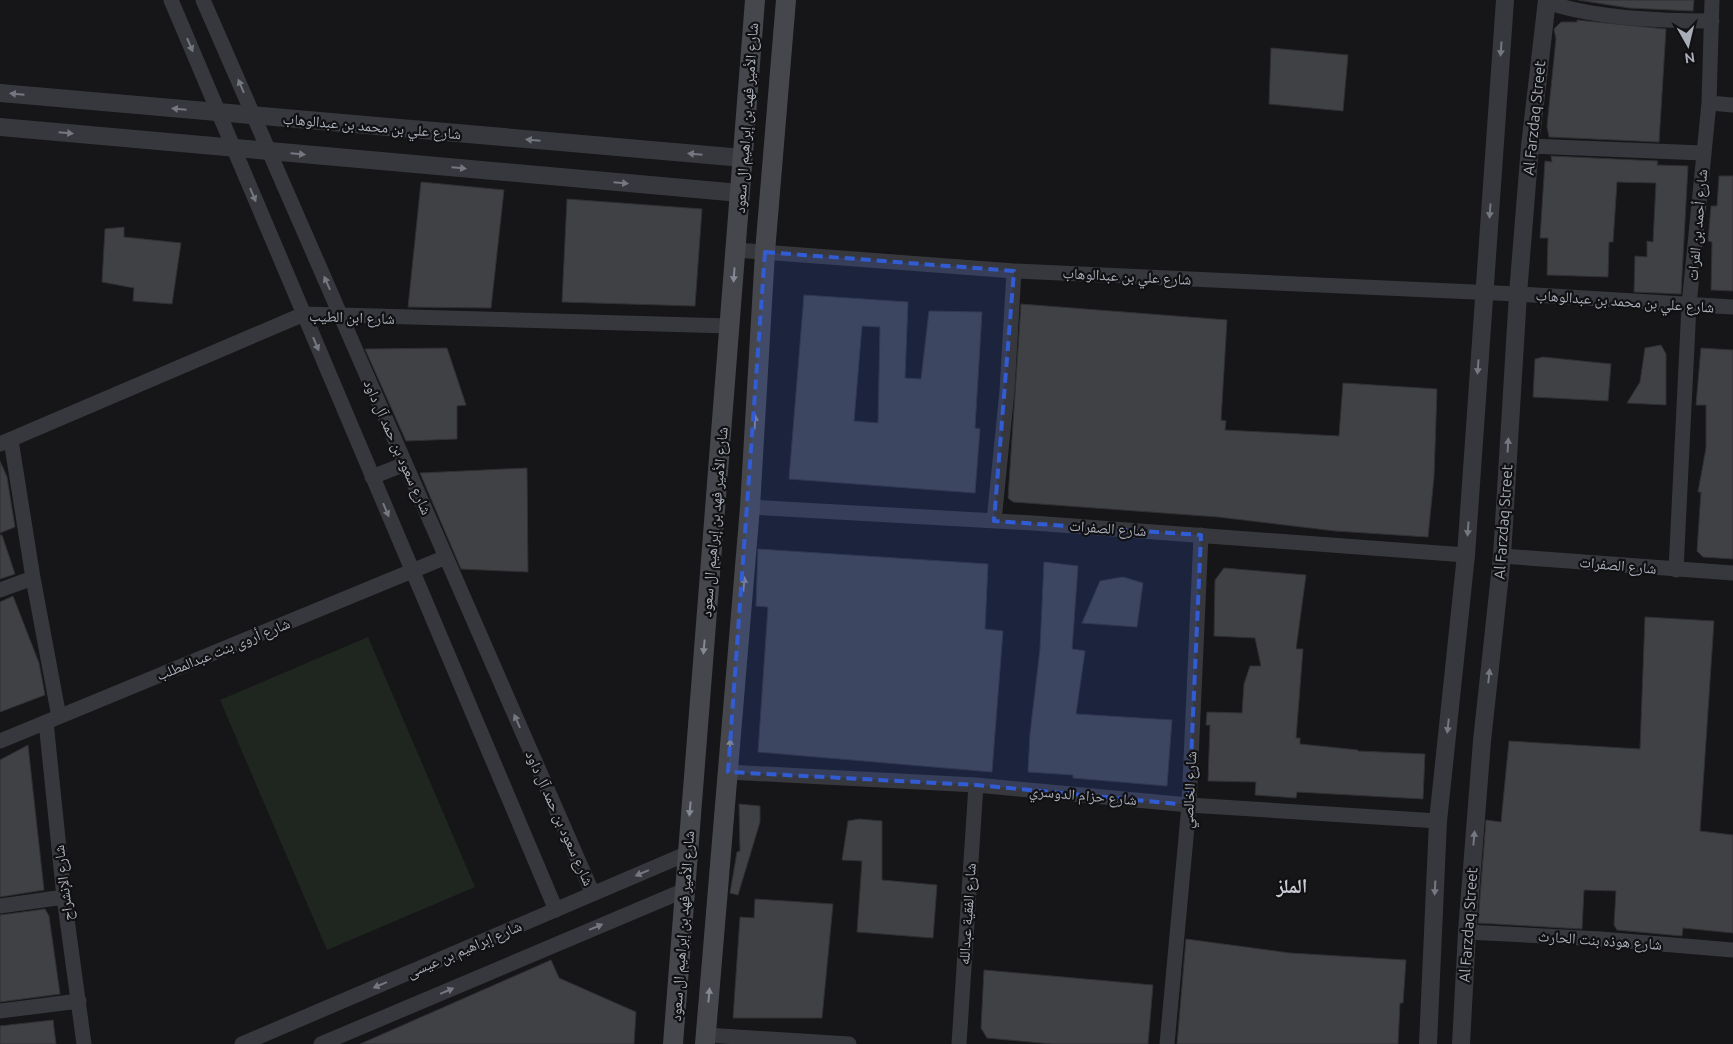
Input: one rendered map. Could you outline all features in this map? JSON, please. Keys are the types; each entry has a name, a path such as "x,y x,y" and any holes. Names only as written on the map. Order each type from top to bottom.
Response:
{"main road":[{"name":"شارع الأمير فهد بن إبراهيم ال سعود","path":"673,1044 686,854 755,0"},
{"name":"شارع الأمير فهد بن إبراهيم ال سعود","path":"706,1040 750,507 765,252 786,0"}],"street":[{"path":"171,0 556,910"},
{"name":"شارع سعود بن حمد آل داود","path":"203,0 593,894"},
{"path":"1428,1044 1438,821 1466,555 1482,294 1505,0"},
{"name":"شارع أحمد بن الفرات","path":"1676,570 1689,305 1709,103 1712,0"},
{"path":"1547,1 1567,9 1676,21 1712,21"},
{"name":"Al Farzdaq Street","path":"1461,1044 1467,932 1484,723 1502,556 1518,294 1530,146 1547,1"},
{"name":"شارع علي بن محمد بن عبدالوهاب","path":"0,93 743,158"},
{"path":"1709,103 1733,105"},
{"path":"0,127 740,194"},
{"path":"1530,146 1703,153"},
{"name":"شارع علي بن عبدالوهاب","path":"736,250 1014,271 1482,294 1518,294"},
{"path":"994,521 1008,391 1014,271"},
{"name":"شارع علي بن محمد بن عبدالوهاب","path":"1518,294 1733,307"},
{"name":"شارع ابن الطيب","path":"5,442 304,314 342,317 730,326"},
{"name":"شارع الإنشراح","path":"5,442 33,578 52,719 64,897 84,1044"},
{"path":"372,477 405,464"},
{"name":"شارع الصفرات","path":"750,507 994,521 1466,555"},
{"name":"شارع الخالصي","path":"1167,1044 1189,805 1201,535"},
{"name":"شارع الصفرات","path":"1502,556 1733,573"},
{"name":"شارع أروى بنت عبدالمطلب","path":"0,741 446,557"},
{"path":"0,590 33,578"},
{"name":"شارع حزام الدوسري","path":"728,772 976,785 1189,805 1438,821"},
{"name":"شارع الفقية عبدالله","path":"959,1044 976,785"},
{"name":"شارع إبراهيم بن عيسى","path":"242,1044 686,854"},
{"path":"321,1044 685,890"},
{"path":"0,906 64,897"},
{"name":"شارع هوذه بنت الحارث","path":"1467,932 1601,939 1733,950"},
{"path":"0,1011 79,1001"},
{"path":"706,1040 849,1044"}],"highlighted area":[{"path":"765,252 1014,271 994,521 1201,535 1189,805 976,785 728,772"}],"shaded area":[{"path":"368,637 475,887 327,950 220,700"}],"building":[{"path":"1578,0 1694,0 1693,11 1629,8"},
{"path":"1577,20 1666,29 1659,142 1549,137 1547,126 1556,39 1554,29 1561,22 1577,22"},
{"path":"1271,48 1348,55 1343,111 1269,104"},
{"path":"1551,156 1658,161 1657,165 1688,166 1681,294 1634,292 1635,256 1647,257 1647,241 1653,242 1656,183 1617,182 1613,242 1609,242 1608,277 1547,275 1548,238 1540,238 1545,161 1552,162"},
{"path":"1719,176 1733,176 1733,291 1711,290 1712,242 1708,241 1711,206 1717,206"},
{"path":"421,182 504,190 491,308 408,307"},
{"path":"567,199 702,209 695,306 562,302"},
{"path":"124,227 124,237 181,243 172,304 133,301 134,288 102,282 105,229"},
{"path":"804,295 908,302 905,378 921,379 929,311 982,312 975,428 980,429 975,493 789,479","holes":["862,326 880,327 878,423 854,421"]},
{"path":"1021,304 1227,320 1221,420 1226,421 1225,430 1339,436 1343,383 1437,389 1434,477 1428,537 1335,531 1218,517 1013,502 1008,498"},
{"path":"1661,345 1666,354 1666,405 1627,403 1640,382 1645,348"},
{"path":"447,348 466,405 457,406 457,439 406,441 365,349"},
{"path":"1701,348 1733,350 1733,559 1703,557 1697,551 1701,492 1698,492 1706,448 1706,405 1696,405"},
{"path":"1543,357 1611,364 1608,401 1533,397 1535,359"},
{"path":"0,461 7,477 15,527 0,533"},
{"path":"527,468 528,572 461,569 420,473"},
{"path":"0,535 2,535 15,574 0,579"},
{"path":"758,549 988,564 985,629 1003,631 992,772 758,752 768,607 756,606"},
{"path":"1044,562 1078,566 1072,649 1085,651 1076,714 1172,720 1167,786 1073,778 1073,775 1028,772 1030,734 1040,649"},
{"path":"1224,568 1306,575 1296,649 1303,649 1296,738 1300,738 1300,744 1358,751 1425,754 1423,799 1297,792 1296,798 1255,795 1256,782 1208,781 1210,725 1206,725 1207,712 1242,713 1244,684 1250,666 1261,666 1255,638 1214,636 1215,580"},
{"path":"1123,577 1143,583 1137,627 1082,623 1100,581"},
{"path":"13,596 39,663 45,695 0,712 0,602"},
{"path":"1645,617 1714,621 1700,831 1733,835 1733,933 1683,928 1682,936 1617,930 1614,925 1616,891 1584,890 1582,929 1478,923 1486,820 1501,822 1509,741 1640,749"},
{"path":"28,745 44,890 0,897 0,760"},
{"path":"739,804 760,806 760,822 738,895 730,893 737,852 740,851"},
{"path":"859,819 882,821 882,880 937,885 933,938 857,932 862,861 842,860 848,821"},
{"path":"755,899 833,904 822,1018 733,1018 740,917 754,918"},
{"path":"45,909 49,916 60,994 0,1002 0,915"},
{"path":"1186,939 1290,953 1406,960 1403,1003 1400,1003 1398,1044 1177,1044"},
{"path":"551,960 559,978 636,1012 634,1044 360,1044"},
{"path":"984,970 1153,985 1148,1044 1052,1044 987,1038 981,1028"},
{"path":"53,1020 56,1044 0,1044 0,1026"}],"district":[{"name":"الملز","path":"1292,885"}]}
